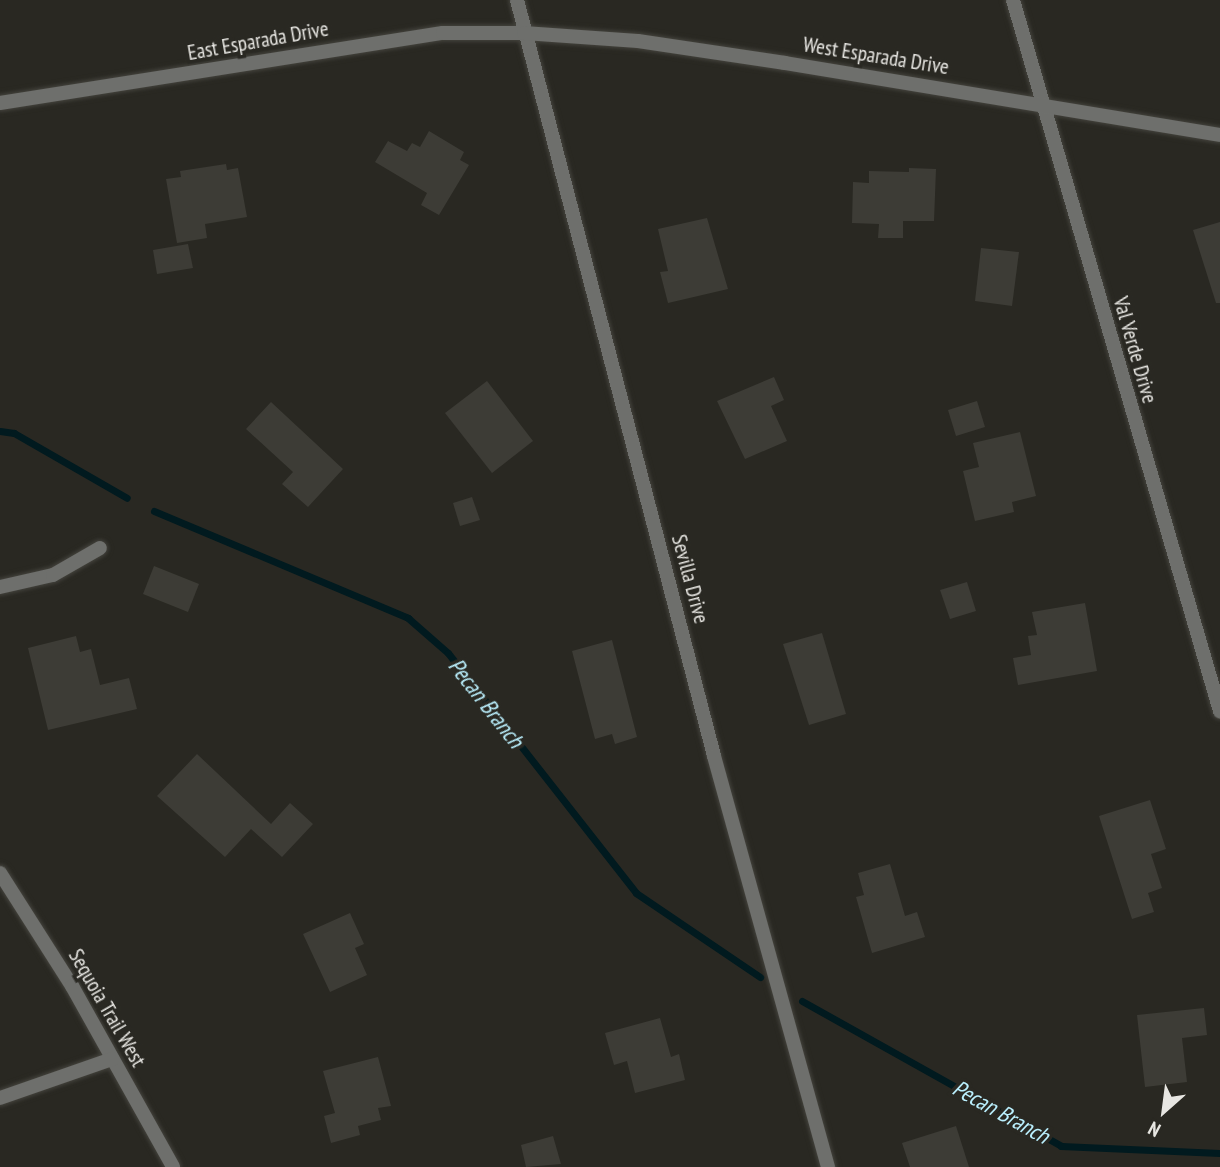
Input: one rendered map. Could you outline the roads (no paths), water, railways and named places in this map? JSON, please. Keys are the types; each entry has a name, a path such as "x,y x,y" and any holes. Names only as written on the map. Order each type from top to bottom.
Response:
{"street":[{"name":"Sevilla Drive","path":"517,0 714,756 828,1167"},
{"name":"Val Verde Drive","path":"1013,0 1220,711"},
{"name":"East Esparada Drive","path":"0,103 443,33 524,33"},
{"name":"West Esparada Drive","path":"524,33 638,41 1041,103 1220,135"},
{"path":"0,587 53,575 100,548"},
{"name":"Sequoia Trail West","path":"0,873 112,1059 173,1167"},
{"path":"0,1098 112,1059"}],"waterway":[{"name":"Pecan Branch","path":"0,431 14,433 127,498"},
{"name":"Pecan Branch","path":"154,511 408,618 448,653 636,893 760,977"},
{"name":"Pecan Branch","path":"802,1001 1061,1146 1220,1153"}]}
